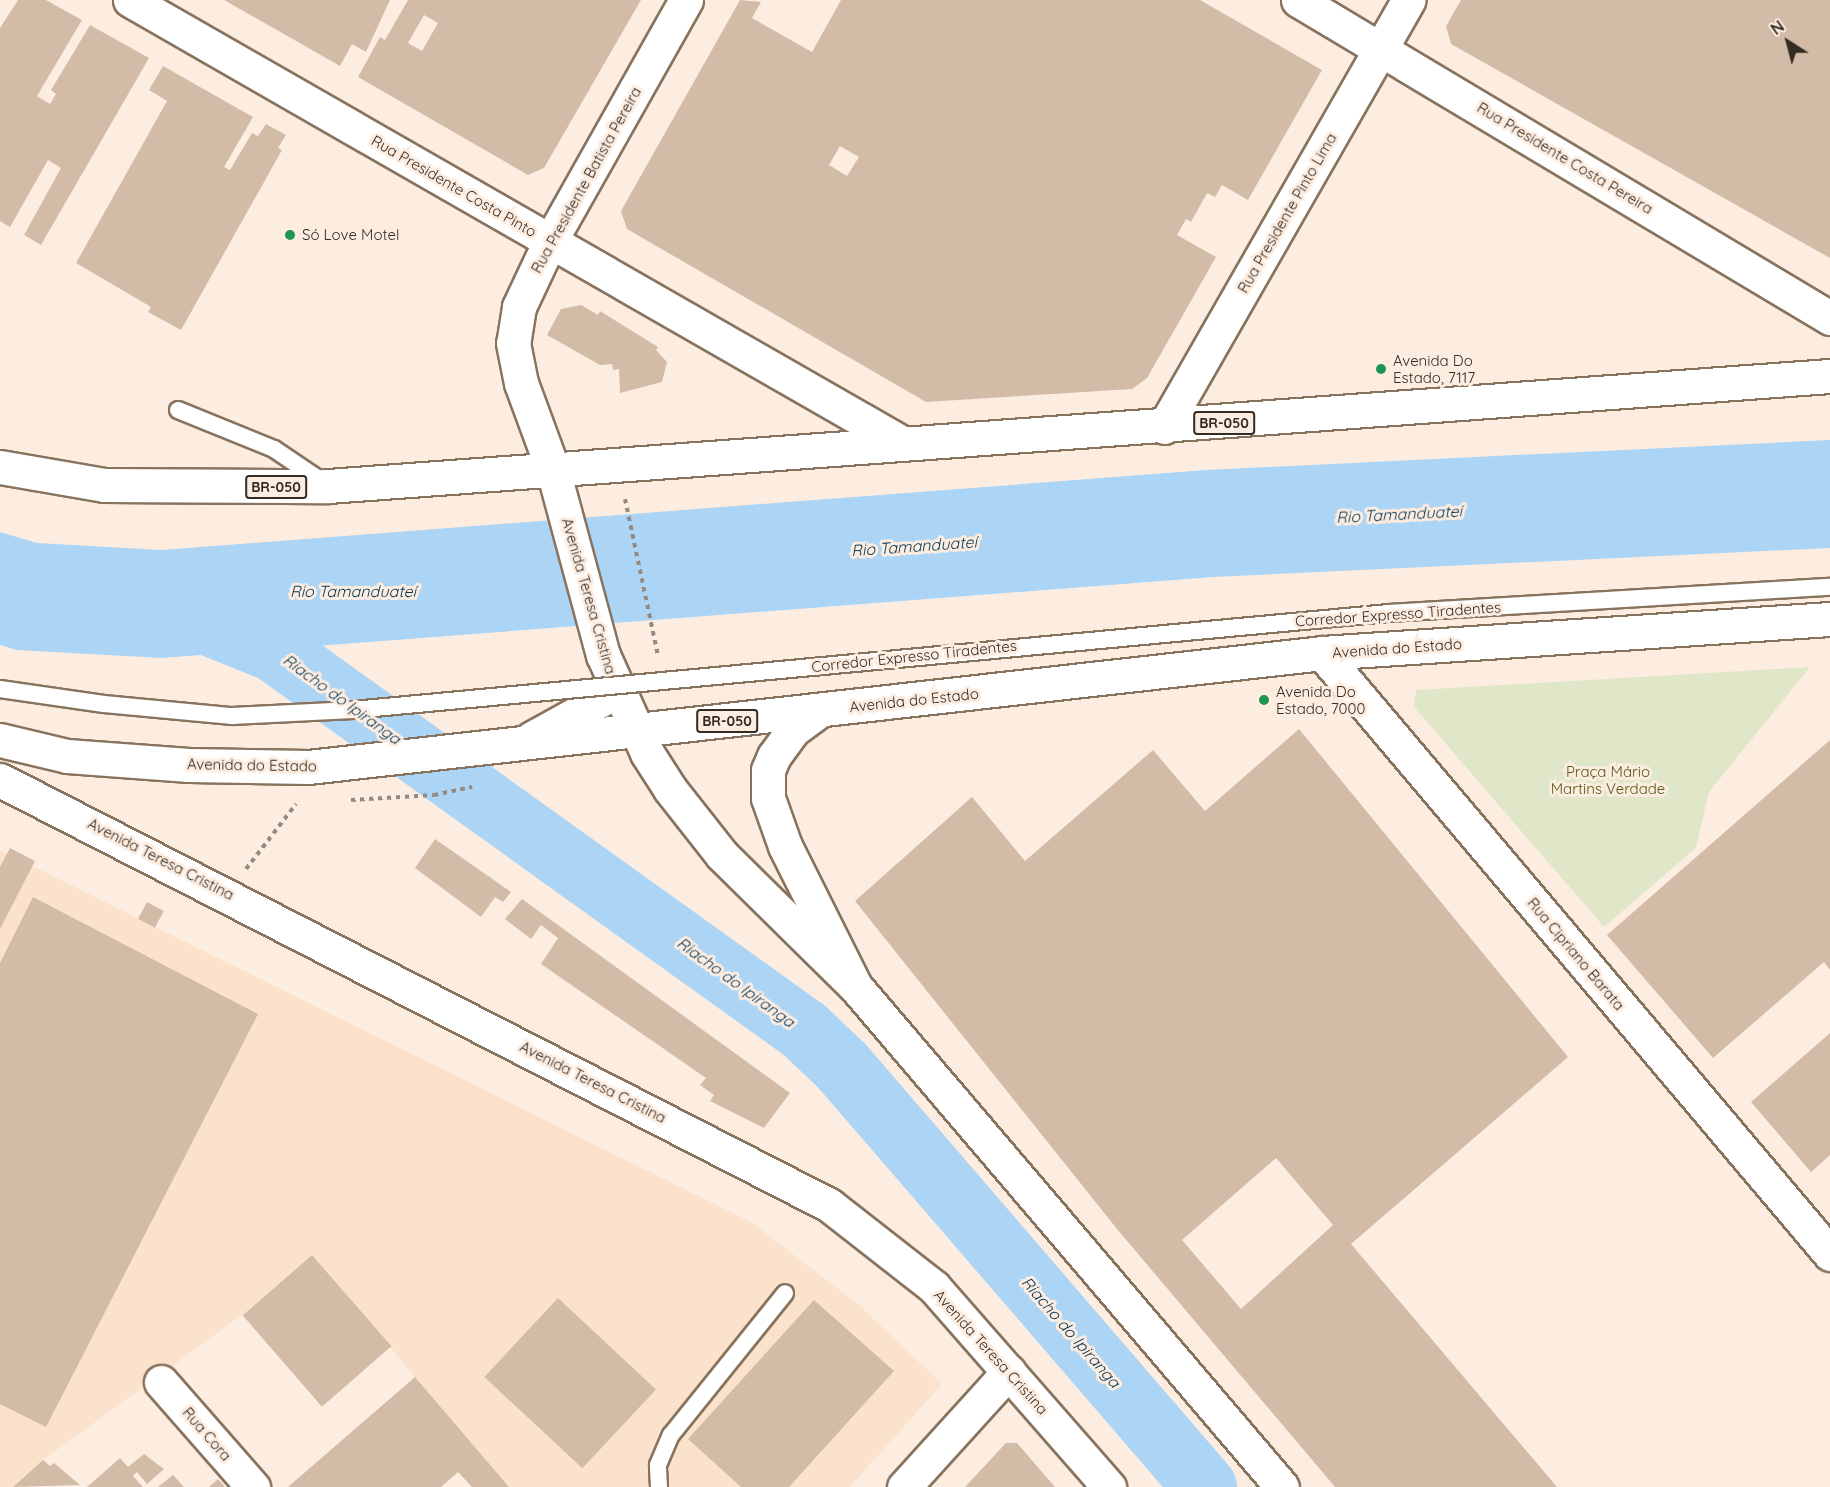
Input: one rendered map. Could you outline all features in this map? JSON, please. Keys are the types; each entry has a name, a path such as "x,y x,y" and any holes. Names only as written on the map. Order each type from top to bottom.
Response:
{"main road":[{"name":"Rua Presidente Costa Pinto","path":"130,0 904,444"},
{"name":"Rua Presidente Batista Pereira","path":"556,481 521,383 513,343 519,307 550,241 686,0"},
{"name":"Rua Presidente Costa Pereira","path":"1298,0 1382,47 1830,318"},
{"name":"Rua Presidente Pinto Lima","path":"1164,427 1409,0"},
{"name":"BR-050","path":"0,467 104,485 328,486 556,481 904,444 1164,427 1830,376"},
{"name":"Avenida Teresa Cristina","path":"556,481 603,655 635,732 670,789 722,855 855,986 1281,1487"},
{"name":"Avenida do Estado","path":"0,740 67,756 189,765 308,767 1322,653 1830,619"},
{"name":"Rua Cipriano Barata","path":"1322,653 1830,1254"},
{"path":"520,744 618,691"},
{"path":"819,711 793,730 774,756 768,770 768,798 785,846 855,986"},
{"name":"Avenida Teresa Cristina","path":"0,780 228,893 829,1205 934,1287 1109,1487"},
{"path":"904,1487 1009,1371"},
{"name":"Rua Cora","path":"161,1382 254,1487"}],"lane":[{"path":"178,410 274,449 328,486"},
{"name":"Corredor Expresso Tiradentes","path":"0,688 104,704 232,716 353,710 1388,613 1830,587"},
{"path":"659,1487 658,1465 671,1435 785,1293"}],"path":[{"path":"624,495 659,660"},
{"path":"340,801 444,792"},
{"path":"228,893 293,804 305,804"}],"shaded area":[{"path":"0,850 751,1222 858,1304 942,1384 850,1487 508,1487 312,1255 242,1315 43,1460 13,1487 0,1487"}],"green space":[{"name":"Praça Mário Martins Verdade","path":"1810,667 1709,792 1696,848 1604,927 1414,707 1416,690"}],"water":[{"name":"Rio Tamanduateí","path":"1830,440 1830,548 1213,577 161,658 17,650 0,645 0,532 37,543 161,550 1206,470"}],"building":[{"path":"18,0 46,0 82,20 37,96 50,104 56,94 51,90 90,25 149,58 41,245 24,235 61,168 48,160 10,227 0,221 0,28"},
{"path":"224,0 390,0 366,52 352,44 340,66"},
{"path":"408,0 641,0 544,168 528,175 358,77 380,37 385,40","holes":["424,15 438,23 422,51 408,43"]},
{"path":"740,0 761,2 752,18 812,52 841,0 1200,0 1322,70 1248,200 1222,185 1215,197 1207,193 1191,222 1186,219 1177,235 1216,257 1147,378 1132,389 926,402 627,229 621,211","holes":["840,146 859,157 847,176 829,165"]},
{"path":"1461,0 1830,0 1830,258 1451,44 1446,26"},
{"path":"163,66 253,117 224,167 230,170 252,133 258,136 266,124 286,135 278,148 282,150 181,330 148,312 151,307 76,263 167,101 149,90"},
{"path":"581,305 598,315 600,311 658,347 656,350 667,362 662,382 620,393 619,369 613,370 612,364 600,365 547,335 561,309"},
{"path":"1299,729 1568,1057 1351,1244 1557,1487 1335,1487 1117,1229 855,901 972,797 1025,861 1153,750 1205,811","holes":["1276,1158 1333,1225 1241,1309 1182,1240"]},
{"path":"1830,740 1830,970 1824,962 1713,1058 1607,935"},
{"path":"435,839 511,892 503,902 495,897 481,917 415,868"},
{"path":"10,848 35,861 0,929 0,867"},
{"path":"33,897 258,1014 46,1427 0,1404 0,963"},
{"path":"522,899 790,1093 764,1128 710,1101 714,1095 700,1085 706,1078 541,964 558,938 541,925 531,939 505,919"},
{"path":"147,902 164,911 155,928 138,919"},
{"path":"1830,1033 1830,1155 1811,1172 1751,1102"},
{"path":"312,1255 391,1346 322,1407 243,1315"},
{"path":"558,1298 656,1389 582,1468 484,1377"},
{"path":"814,1300 894,1371 789,1487 741,1487 688,1439"},
{"path":"415,1377 509,1487 472,1487 458,1472 441,1487 288,1487"},
{"path":"1006,1443 1017,1443 1055,1487 965,1487"},
{"path":"144,1454 164,1469 147,1484 137,1472 133,1476 143,1487 87,1487 120,1458 128,1467"},
{"path":"43,1460 50,1466 54,1463 80,1485 13,1487"},
{"path":"173,1475 184,1487 158,1487"},
{"path":"218,1479 225,1487 209,1487"}],"waterway":[{"name":"Riacho do Ipiranga","path":"190,616 274,650 804,1030 842,1066 1205,1487"}],"place":[{"name":"Só Love Motel","path":"290,235"},
{"name":"Avenida Do Estado, 7117","path":"1381,369"},
{"name":"Avenida Do Estado, 7000","path":"1264,700"}]}
